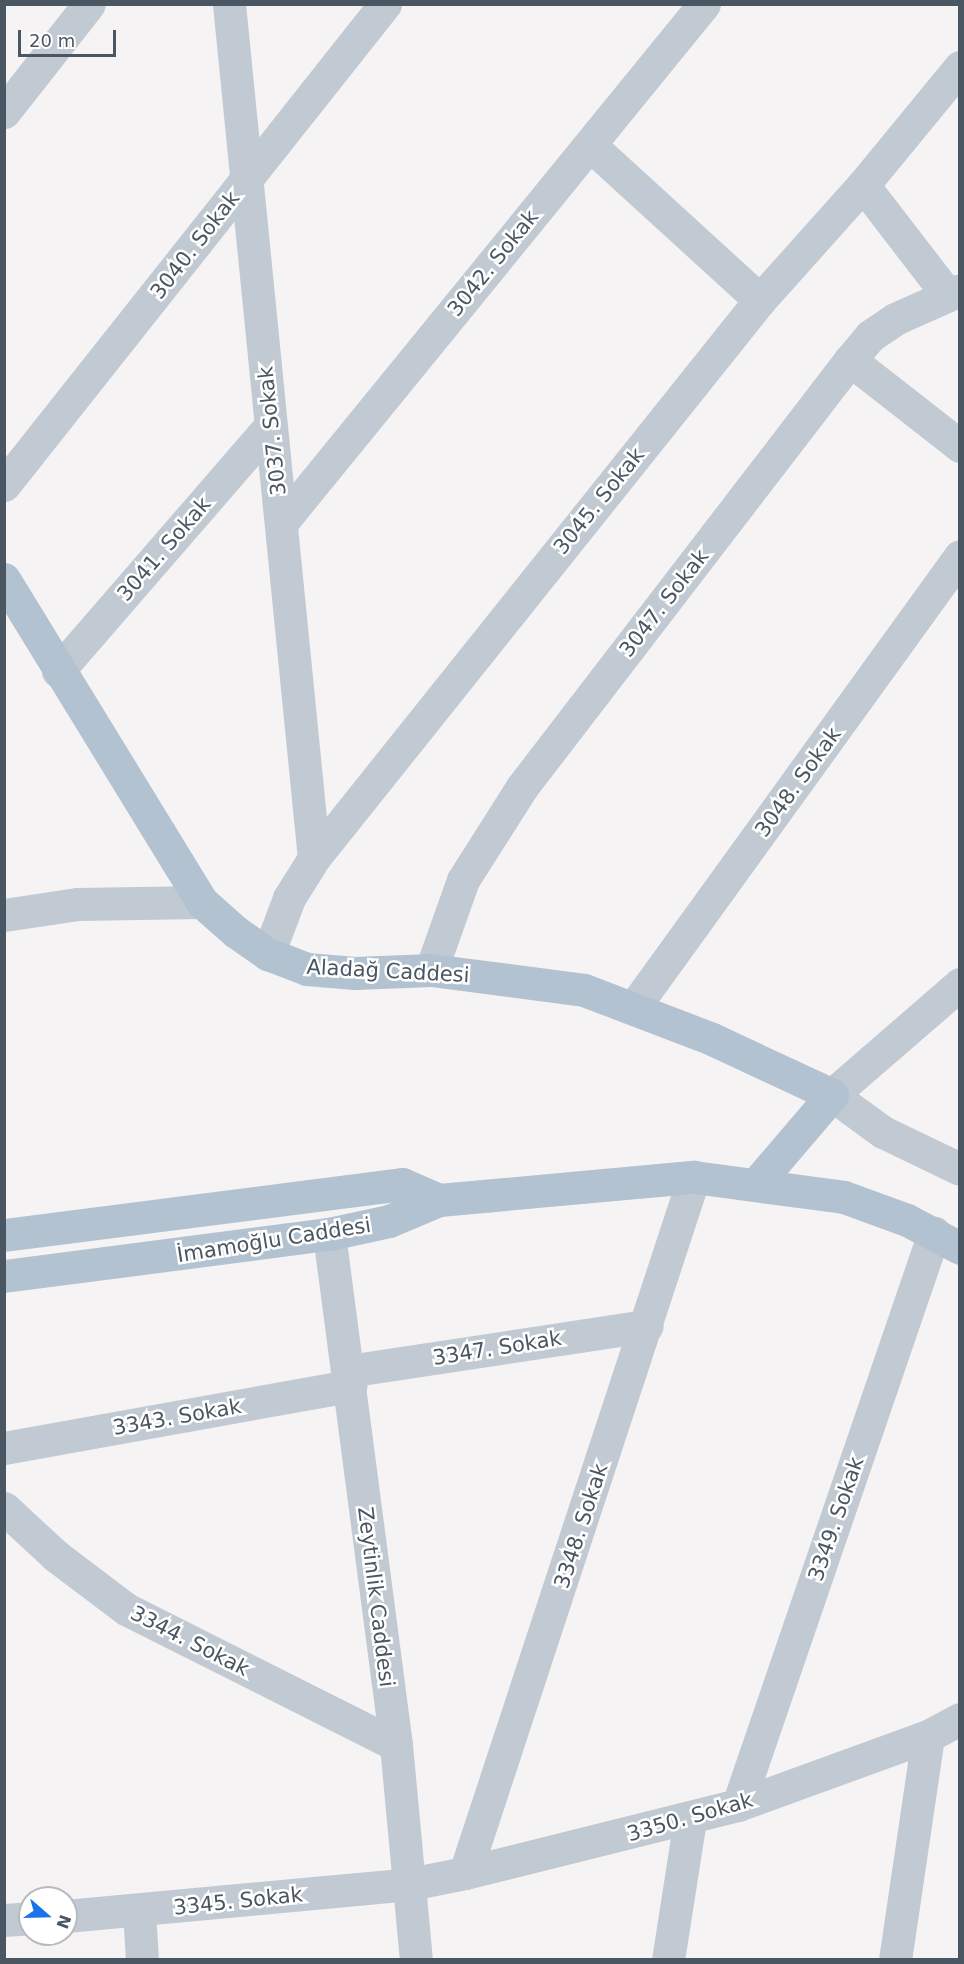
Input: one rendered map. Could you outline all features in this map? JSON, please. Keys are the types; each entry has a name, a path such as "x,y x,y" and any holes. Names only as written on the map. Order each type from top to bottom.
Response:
{"main road":[{"name":"Aladağ Caddesi","path":"4,579 58,671 202,902 268,954 307,969 431,970 584,990 634,1007 832,1095"},
{"path":"754,1185 832,1095"},
{"name":"İmamoğlu Caddesi","path":"4,1276 329,1234 389,1221 439,1200 694,1177 844,1197 947,1240"},
{"path":"4,1235 402,1184 439,1200"}],"street":[{"name":"3037. Sokak","path":"229,4 314,858"},
{"name":"3040. Sokak","path":"4,485 385,4"},
{"name":"3042. Sokak","path":"282,522 704,4"},
{"path":"4,112 87,6"},
{"name":"3045. Sokak","path":"268,954 289,898 314,858 760,300 863,185 960,67"},
{"path":"590,145 760,300"},
{"path":"863,185 953,292"},
{"name":"3047. Sokak","path":"431,970 463,880 522,787 850,360 870,336 895,319 953,292"},
{"path":"850,360 960,446"},
{"name":"3041. Sokak","path":"58,671 270,426"},
{"name":"3048. Sokak","path":"634,1007 960,556"},
{"path":"4,915 78,904 202,902"},
{"path":"960,984 832,1095 883,1132 960,1169"},
{"name":"3348. Sokak","path":"465,1874 647,1326 694,1177"},
{"name":"Zeytinlik Caddesi","path":"329,1234 396,1745 416,1959"},
{"name":"3349. Sokak","path":"738,1805 947,1240"},
{"name":"3347. Sokak","path":"349,1378 647,1326"},
{"name":"3343. Sokak","path":"4,1448 349,1378"},
{"name":"3344. Sokak","path":"4,1508 83,1579 126,1610 396,1745"},
{"name":"3350. Sokak","path":"410,1884 465,1874 690,1820 738,1805 928,1736 960,1719"},
{"path":"895,1959 928,1736"},
{"path":"668,1959 690,1820"},
{"name":"3345. Sokak","path":"78,1915 410,1884"},
{"path":"139,1911 142,1959"}]}
